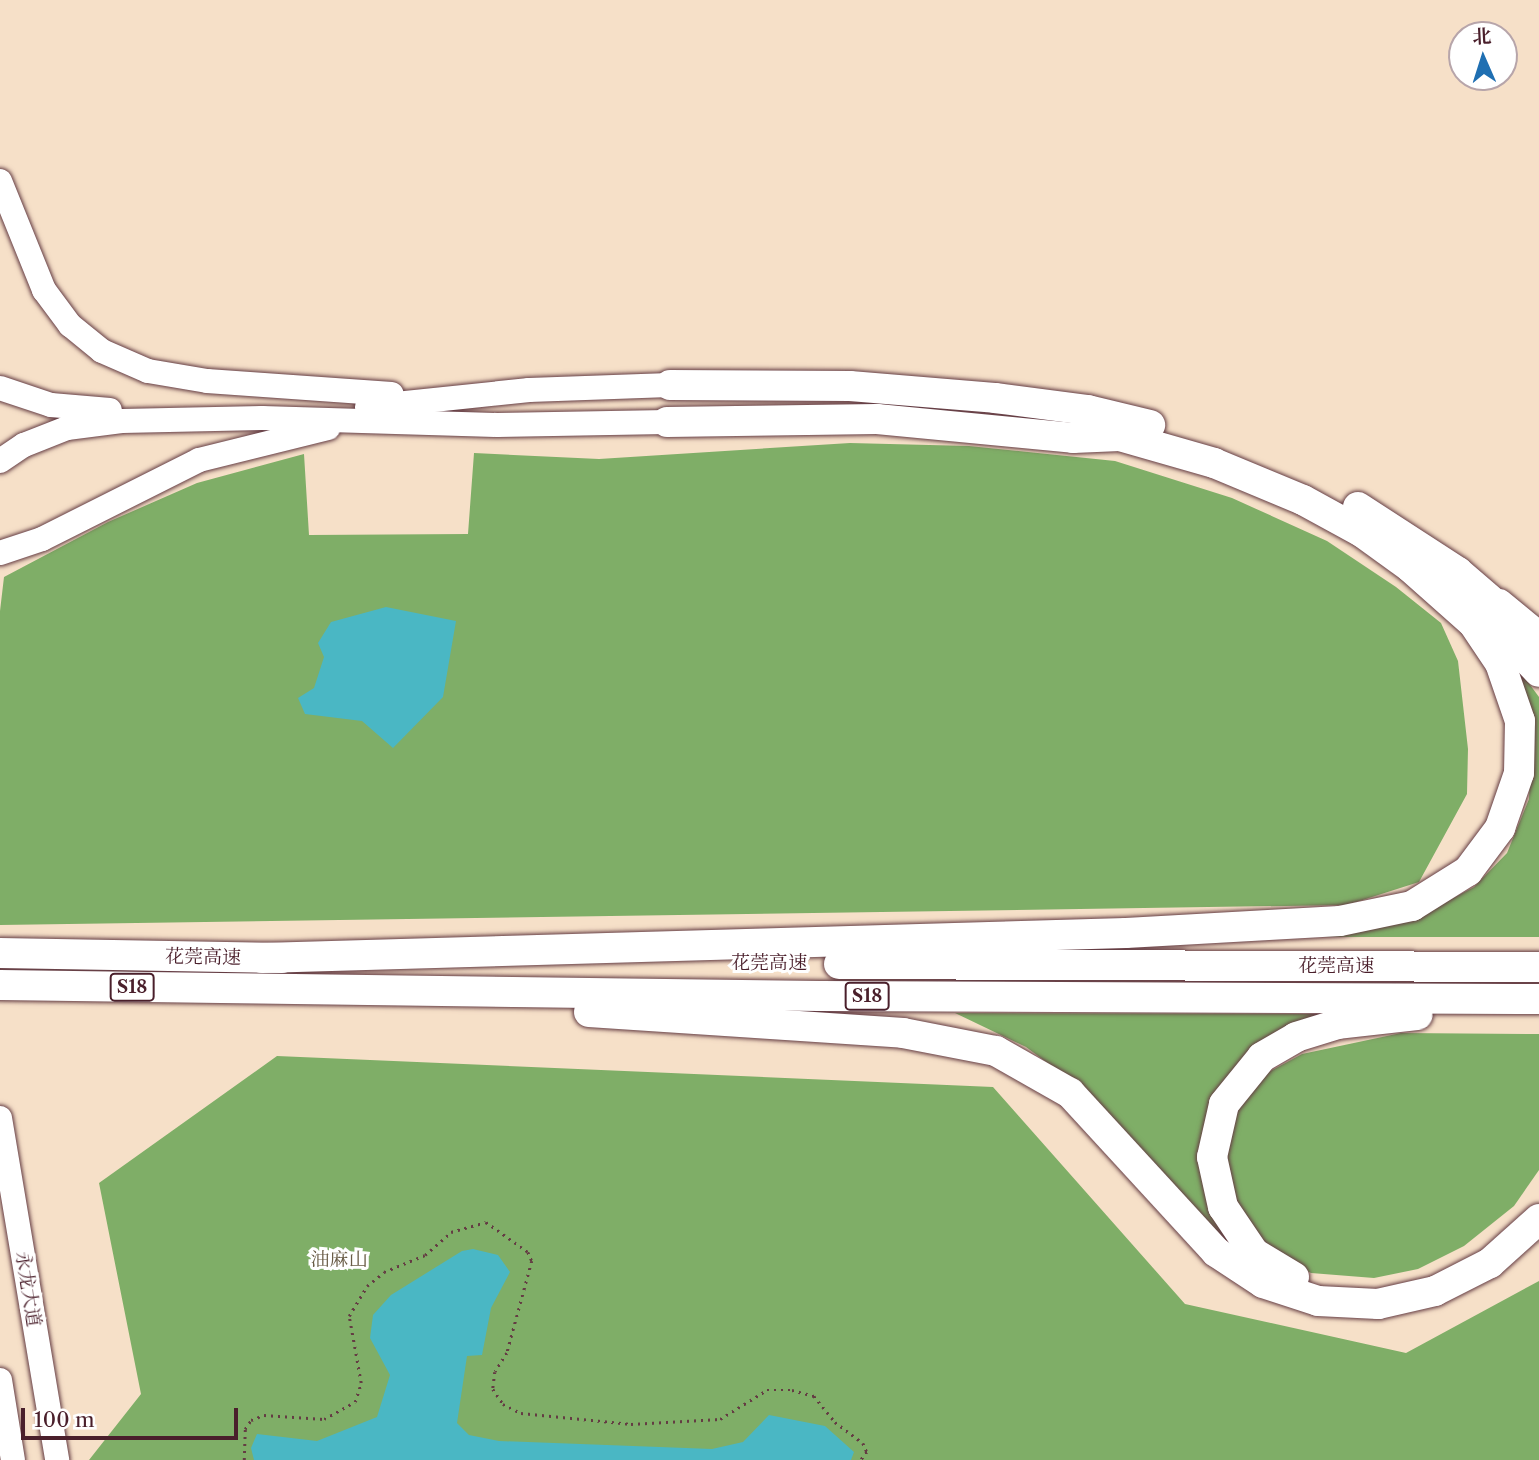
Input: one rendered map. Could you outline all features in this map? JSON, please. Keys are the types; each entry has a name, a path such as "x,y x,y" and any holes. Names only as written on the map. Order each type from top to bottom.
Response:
{"highway":[{"path":"670,385 850,386 995,398 1088,410 1178,432 1264,462 1358,507 1495,600 1539,636"},
{"path":"667,422 877,419 1073,438 1120,436 1214,463 1303,500 1415,560 1460,593 1539,672"},
{"path":"262,958 1113,933 1340,921 1412,906 1468,871 1500,828 1518,773 1520,721 1500,663 1474,624 1450,599 1360,531"},
{"path":"1495,600 1539,649"},
{"name":"花莞高速","path":"0,953 262,958 1539,967"},
{"name":"花莞高速","path":"0,985 1471,1004 1539,999"},
{"path":"263,990 877,1030 996,1051 1070,1093 1216,1252 1290,1294 1345,1306 1407,1299 1465,1279 1504,1252 1539,1219"},
{"path":"1539,1012 1471,1004 1338,1024 1296,1037 1262,1057 1234,1087 1218,1119 1213,1172 1223,1207 1242,1240 1265,1262 1317,1285 1357,1290 1414,1283 1464,1264 1496,1241 1539,1196"}],"main road":[{"path":"0,181 35,273 55,308 83,337 123,362 207,381 463,398"},
{"path":"0,388 51,405 103,410 390,407 528,390 670,385"},
{"path":"0,461 43,436 102,423 262,418 403,422 667,422"},
{"path":"0,553 41,539 170,473 226,451 334,427 403,422"},
{"name":"永龙大道","path":"0,1118 57,1460"},
{"path":"0,1380 13,1460"}],"path":[{"path":"244,1460 245,1429 251,1420 264,1415 324,1419 355,1402 361,1383 349,1316 367,1286 384,1272 425,1255 451,1232 486,1222 528,1252 532,1261 507,1353 495,1372 494,1388 503,1404 521,1413 631,1424 720,1419 767,1390 792,1390 814,1396 835,1422 863,1443 867,1452 861,1460"}],"green space":[{"path":"850,443 969,446 1115,461 1232,498 1327,541 1396,587 1441,623 1458,661 1468,749 1467,794 1419,882 1347,905 0,925 0,611 4,577 108,522 197,483 304,454 309,535 468,534 474,453 599,459"},
{"path":"1508,655 1539,697 1539,937 1305,937 1410,921 1474,887 1507,853 1529,799 1531,750"},
{"path":"955,1013 1320,1014 1209,1111 1242,1259 1080,1087 1026,1047"},
{"path":"1401,1033 1539,1034 1539,1170 1514,1206 1464,1246 1418,1269 1374,1278 1311,1273 1277,1255 1244,1219 1227,1183 1226,1143 1237,1103 1263,1075 1302,1054"},
{"name":"油麻山","path":"277,1056 993,1087 1185,1304 1406,1353 1539,1281 1539,1460 89,1460 141,1394 99,1183"}],"water":[{"path":"386,607 456,621 443,697 393,748 362,721 305,714 298,698 314,688 324,657 318,643 331,622"},
{"path":"473,1249 498,1255 510,1272 491,1308 482,1355 467,1356 457,1423 469,1435 499,1441 712,1449 743,1442 769,1415 825,1426 854,1452 851,1460 254,1460 251,1448 257,1434 317,1441 377,1417 390,1375 370,1338 373,1315 391,1295 462,1251"}]}
